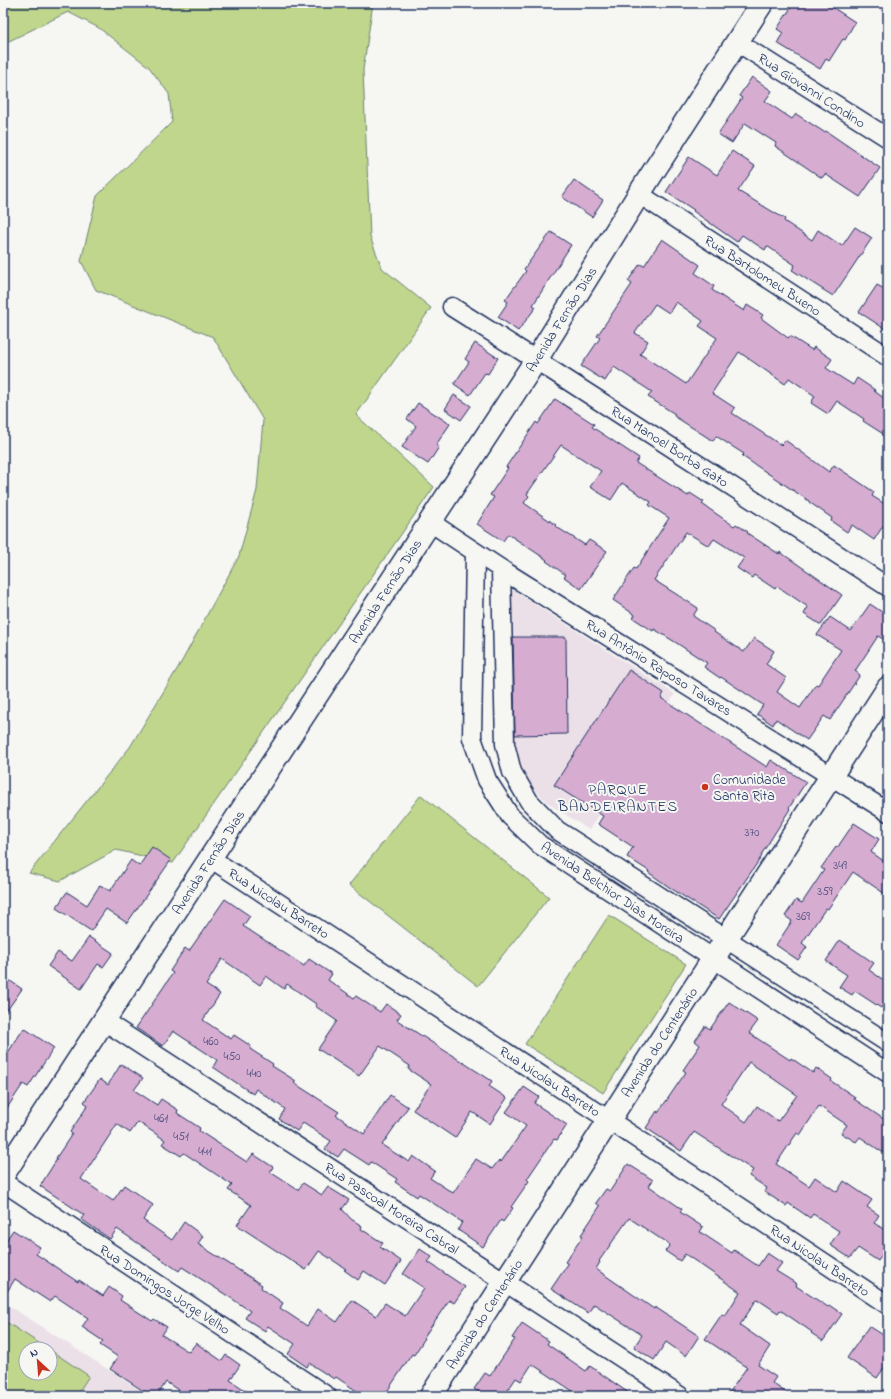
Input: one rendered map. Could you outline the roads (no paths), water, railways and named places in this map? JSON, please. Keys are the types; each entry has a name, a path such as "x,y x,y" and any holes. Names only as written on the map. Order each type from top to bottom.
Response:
{"street":[{"name":"Avenida Fernão Dias","path":"3,1176 536,360 639,194 762,3"},
{"name":"Rua Giovanni Condino","path":"737,42 888,138"},
{"name":"Rua Bartolomeu Bueno","path":"639,194 888,357"},
{"name":"Rua Manoel Borba Gato","path":"452,307 888,587"},
{"name":"Rua Antônio Raposo Tavares","path":"430,522 476,553 888,812"},
{"name":"Avenida Belchior Dias Moreira","path":"476,553 472,738 487,780 510,816 540,845 888,1073"},
{"name":"Avenida Belchior Dias Moreira","path":"502,569 505,744 512,772 529,801 557,830 888,1043"},
{"name":"Avenida do Centenário","path":"431,1396 888,688"},
{"name":"Rua Nicolau Barreto","path":"210,858 888,1305"},
{"name":"Rua Pascoal Moreira Cabral","path":"104,1021 680,1396"},
{"name":"Rua Domingos Jorge Velho","path":"3,1182 327,1396"}],"place":[{"name":"Comunidade Santa Rita","path":"705,787"}],"district":[{"name":"PARQUE BANDEIRANTES","path":"618,798"}]}
